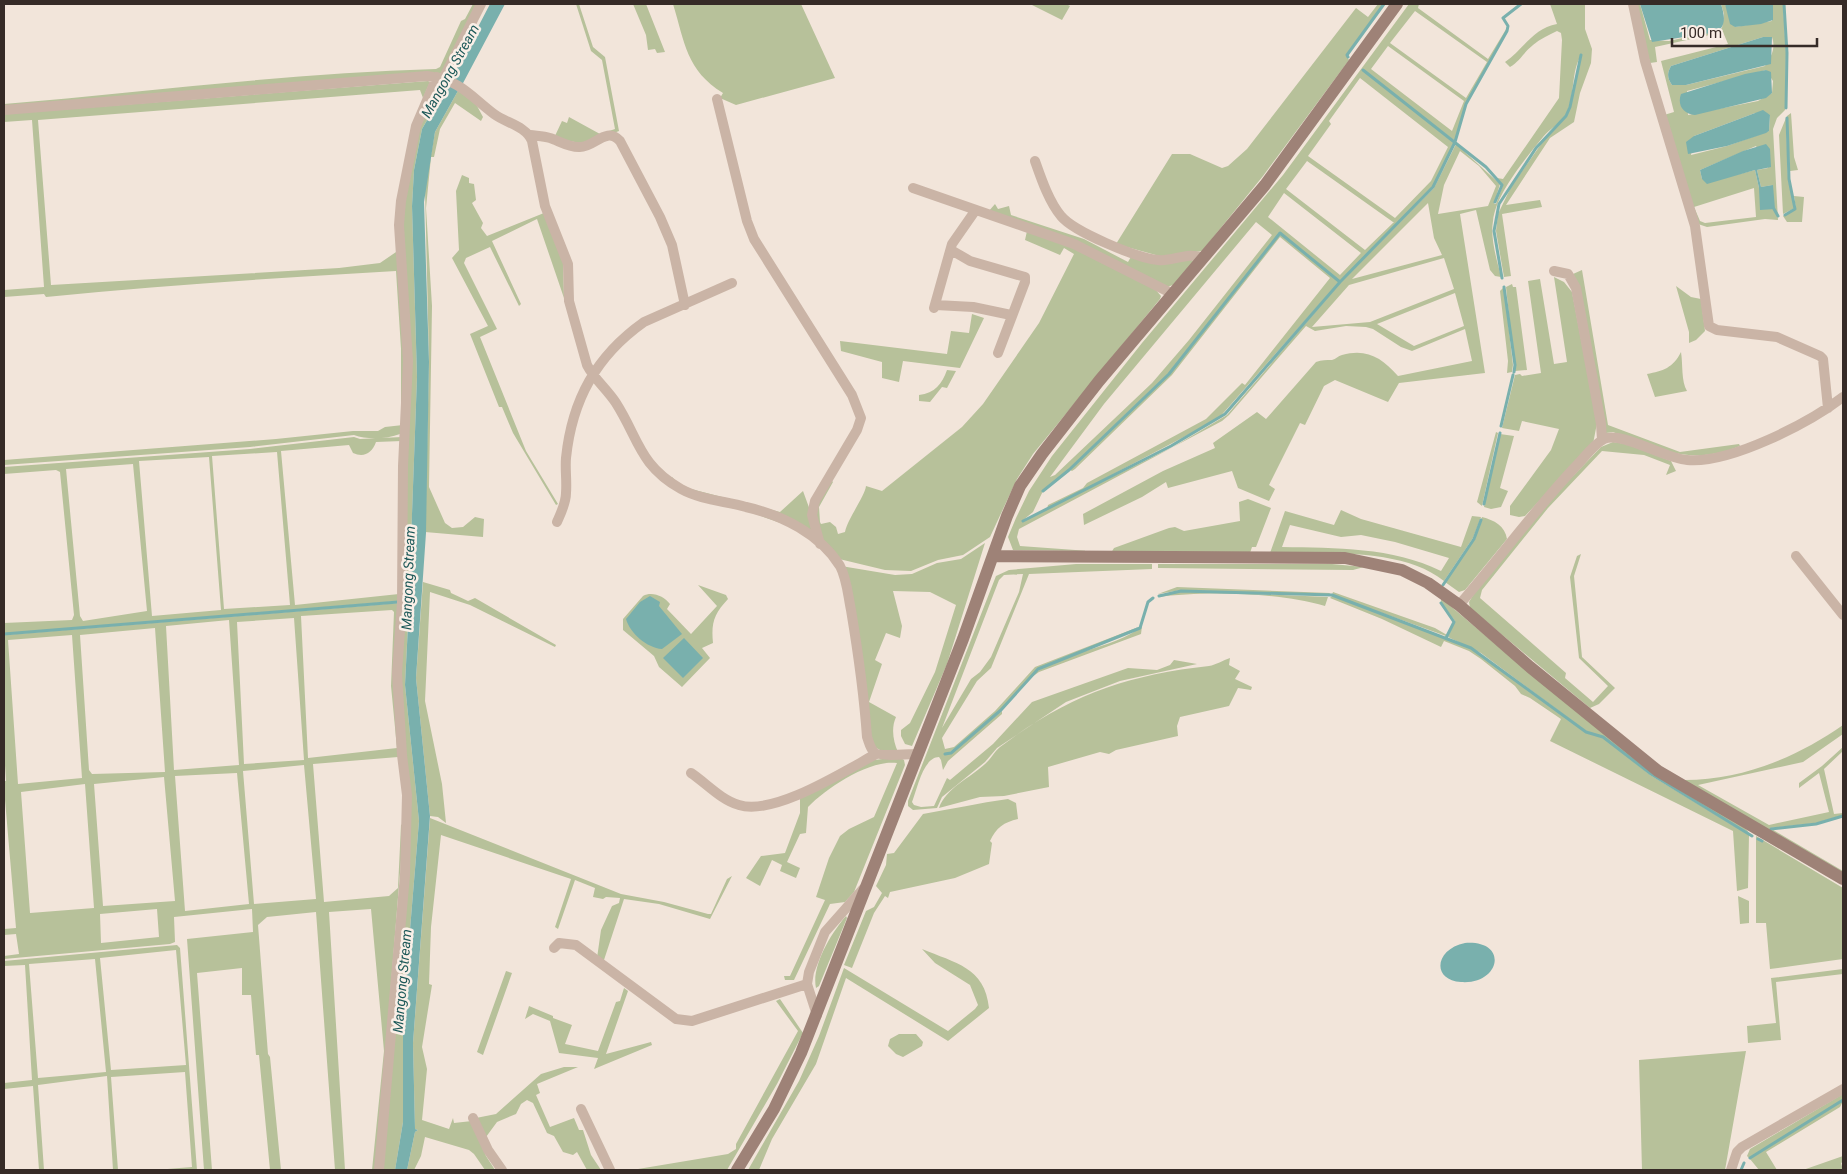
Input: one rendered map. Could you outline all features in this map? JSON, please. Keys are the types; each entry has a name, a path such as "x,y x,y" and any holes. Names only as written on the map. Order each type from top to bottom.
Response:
{"main road":[{"path":"737,1170 786,1085 817,1015 994,556 1007,516 1030,469 1099,380 1265,185 1398,4"},
{"path":"994,556 1344,558 1402,570 1428,583 1460,604 1530,667 1652,766 1843,879"}],"street":[{"path":"379,1170 405,875 407,827 407,795 402,755 397,673 402,602 403,466 408,361 400,225 401,201 416,126 443,79 481,4"},
{"path":"1633,4 1645,61 1695,226 1709,326 1717,330 1778,337 1820,356 1823,359 1828,408"},
{"path":"4,110 427,76 443,79 469,91 495,115 530,135 582,148 608,135 617,138 660,217 672,245 685,305"},
{"path":"717,99 745,213 754,239 845,382 860,412 860,424 857,430 815,501 812,515 820,544"},
{"path":"530,135 545,206 568,264 570,301 587,365 592,374 615,401 639,449 669,481 692,494 764,511 784,520 812,536 840,567 845,580 859,657 867,737 876,754"},
{"path":"1035,161 1057,211 1073,225 1122,249 1158,260 1193,255 1203,258"},
{"path":"913,188 1074,244 1173,294"},
{"path":"975,211 962,228 951,250 935,306 973,308 1011,315"},
{"path":"951,250 970,261 1025,276 1026,282 1011,315 998,353"},
{"path":"1554,271 1568,274 1576,288 1601,424 1602,440"},
{"path":"557,522 566,494 566,461 572,424 592,374 607,354 644,322 732,283"},
{"path":"1460,604 1521,529 1602,440 1616,438 1684,460 1723,457 1806,423 1843,397"},
{"path":"1796,556 1843,615"},
{"path":"691,773 729,801 743,806 760,808 790,798 876,754 918,754"},
{"path":"817,1015 807,984 808,972 825,932 868,885"},
{"path":"554,948 559,944 576,945 658,1007 683,1021 692,1021 807,984"},
{"path":"1731,1170 1737,1152 1742,1147 1843,1089"},
{"path":"581,1109 610,1170"},
{"path":"473,1118 488,1150 502,1170"}],"green space":[{"path":"473,4 479,4 443,73 4,109 4,104 327,74 436,69 440,67 461,21 465,19"},
{"path":"576,4 579,4 593,47 605,57 619,131 585,144 554,138 562,121 567,123 569,117 600,134 615,129 602,60 591,51"},
{"path":"633,4 646,4 665,52 657,53 655,49 648,50 646,35"},
{"path":"673,4 801,4 835,78 736,105 720,98 723,93 701,75 694,65 684,43"},
{"path":"1030,4 1066,4 1070,6 1062,20"},
{"path":"1378,4 1383,4 1346,55 1349,60 1263,176 1202,251 1163,257 1116,244 1172,154 1190,154 1222,168 1228,166 1247,149 1356,8 1368,17"},
{"path":"1409,4 1419,4 1418,8 1488,59 1508,26 1466,104 1455,141 1364,71 1454,142 1433,187 1340,281 1326,270 1339,282 1218,419 1054,505 1173,447 1227,415 1341,282 1434,188 1456,144 1500,184 1494,204 1496,204 1503,185 1497,178 1503,179 1559,98 1561,33 1557,31 1539,41 1510,67 1505,62 1541,30 1557,24 1550,4 1585,4 1585,29 1592,49 1591,63 1580,93 1574,122 1550,138 1506,205 1540,200 1542,207 1502,214 1511,276 1504,277 1496,231 1498,214 1511,187 1546,137 1566,117 1571,106 1582,54 1576,68 1571,101 1565,116 1545,134 1520,165 1495,210 1492,235 1501,277 1495,276 1490,270 1476,210 1460,214 1485,373 1399,383 1388,402 1335,380 1324,386 1305,425 1300,423 1269,485 1275,489 1269,501 1238,488 1232,471 1168,488 1166,482 1142,497 1084,525 1083,514 1163,471 1215,448 1213,443 1257,412 1266,419 1316,362 1332,360 1341,355 1351,353 1366,354 1386,364 1398,376 1472,361 1465,329 1412,351 1401,347 1373,329 1366,327 1346,326 1315,331 1306,326 1222,421 1019,529 1017,537 1020,546 1089,551 1013,550 1008,537 1029,491 1052,456 1142,343 1283,175","holes":["1415,11 1487,62 1466,98 1390,43","1388,46 1464,101 1452,131 1371,69","1360,78 1448,147 1431,181 1395,218 1308,156 1331,124 1329,121","1460,151 1479,166 1496,186 1488,206 1438,214 1444,185","1307,161 1394,222 1365,250 1286,189","1284,193 1361,253 1340,275 1268,217","1428,203 1434,238 1442,255 1352,279","1256,222 1272,235 1189,340 1152,383 1055,475 1050,477 1104,404","1280,233 1169,374 1070,470 1075,469 1172,375 1280,237 1330,278 1245,385 1242,383 1206,419 1087,483 1083,488 1048,505 1047,509 1022,521 1033,512 1043,491 1069,469 1168,374","1444,258 1454,289 1370,322 1312,327 1349,285","1455,293 1464,326 1414,346 1377,324"]},
{"path":"1636,4 1640,4 1650,40 1669,41 1722,28 1724,14 1721,4 1725,4 1735,27 1772,21 1773,4 1783,4 1786,53 1785,110 1777,118 1773,129 1778,220 1765,219 1707,227 1698,224 1664,115 1674,112 1661,61 1728,44 1723,32 1655,47 1657,62 1650,63","holes":["1763,37 1772,37 1773,49 1765,66 1686,85 1672,85 1668,76 1671,66","1766,70 1773,81 1772,93 1758,101 1688,115 1687,91","1755,113 1770,115 1769,131 1727,146 1691,155 1694,136","1756,146 1768,168 1757,170 1761,187 1773,185 1759,188 1755,170 1716,180 1702,179 1700,170","1754,188 1756,217 1705,223 1700,221 1694,207"]},
{"path":"430,82 423,98 420,90 38,120 51,285 339,268 380,263 399,250 403,292 404,410 401,407 401,349 396,271 177,285 46,297 44,294 4,297 4,290 44,287 32,120 4,122 4,114"},
{"path":"439,83 448,84 422,129 414,170 412,206 417,377 409,597 405,598 409,604 405,685 419,821 403,1014 403,1122 395,1170 380,1170 407,875 399,673 405,435 401,225 418,127"},
{"path":"459,89 476,104 483,117 481,121 455,103 440,129 434,157 431,157 426,208 432,306 429,487 445,523 452,528 463,527 475,517 484,519 483,537 425,532 429,362 425,188 435,132"},
{"path":"1791,113 1794,157 1798,170 1790,171 1787,116"},
{"path":"1786,118 1788,179 1795,208 1783,214 1779,135"},
{"path":"462,175 469,178 469,183 474,184 476,200 472,203 483,223 481,228 487,236 544,213 563,260 564,298 537,219 492,241 521,304 519,306 490,247 466,258 464,263 497,329 480,337 526,451 558,504 556,505 513,433 502,407 499,407 470,334 488,326 452,258 459,250 456,191"},
{"path":"1794,196 1804,197 1802,222 1787,222 1783,216 1796,209"},
{"path":"995,204 998,209 1009,206 1011,215 1084,239 1128,262 1132,255 1192,258 1193,262 1173,285 1167,287 988,212"},
{"path":"1027,231 1068,244 1155,289 1161,296 1160,299 1033,454 1017,479 990,537 963,555 938,560 911,571 885,570 835,558 825,546 815,520 817,501 830,479 833,482 819,507 820,522 821,524 830,522 836,527 838,534 845,532 866,486 882,491 962,427 983,404 1039,323 1074,254 1064,248 1060,255 1025,240"},
{"path":"1582,270 1608,425 1680,452 1739,444 1740,446 1707,455 1691,455 1661,450 1613,432 1606,433 1573,274"},
{"path":"1554,277 1564,282 1572,292 1597,423 1593,444 1525,516 1519,517 1510,515 1510,506 1551,450 1559,429 1522,421 1519,431 1502,428 1515,375 1520,374 1522,376 1541,373 1528,281 1540,279 1554,364 1567,362"},
{"path":"1512,284 1513,287 1516,287 1527,370 1515,371 1506,287"},
{"path":"1676,286 1691,297 1701,299 1705,331 1696,340 1689,343 1689,332"},
{"path":"1504,287 1513,365 1512,372 1507,373 1508,361 1500,291"},
{"path":"972,314 984,318 960,368 903,361 899,382 882,378 882,362 841,351 840,341 947,354 951,331 969,333"},
{"path":"1681,352 1683,377 1687,391 1655,397 1647,374 1667,368 1675,362"},
{"path":"947,370 956,371 947,388 942,387 930,402 919,401 919,395 934,390 943,380"},
{"path":"403,425 400,434 383,438 365,438 354,435 250,447 4,465 4,460 276,439 353,431 378,431 385,427"},
{"path":"1496,432 1498,433 1482,506 1477,502"},
{"path":"1500,434 1514,436 1500,488 1508,491 1501,507 1491,509 1484,507"},
{"path":"354,437 360,439 402,437 402,441 376,442 370,452 364,455 353,453 349,445 281,451 295,605 399,594 399,601 4,634 4,623 72,620 74,615 60,472 56,470 4,474 4,467 250,449","holes":["277,452 290,605 224,609 212,456","209,457 221,610 152,616 139,461","133,464 147,611 83,621 80,616 66,469"]},
{"path":"1613,442 1626,444 1671,461 1676,471 1666,475 1670,465 1644,455 1602,451 1548,508 1482,590 1480,598 1566,673 1565,678 1593,702 1608,686 1579,658 1570,577 1577,556 1581,554 1574,576 1582,657 1615,688 1599,704 1590,708 1470,608 1469,602 1546,504 1601,447"},
{"path":"672,477 678,483 691,489 780,512 803,491 811,513 812,534 690,491 670,479"},
{"path":"1248,499 1271,508 1256,547 1252,547 1250,553 1111,553 1114,548 1169,528 1175,527 1184,531 1240,521 1239,502"},
{"path":"1341,510 1361,519 1461,547 1472,516 1481,517 1473,538 1444,581 1427,570 1406,562 1384,557 1337,553 1270,553 1285,511 1334,525","holes":["1290,525 1341,537 1361,535 1395,542 1449,558 1441,571 1403,557 1383,553 1363,550 1282,547"]},
{"path":"1482,517 1498,524 1504,530 1507,539 1465,590 1459,592 1445,582 1475,539"},
{"path":"985,543 947,664 912,746 905,744 901,736 901,730 910,723 935,672 956,605 930,592 893,591 902,626 900,638 886,633 875,660 882,664 869,702 896,717 893,734 898,752 885,753 873,746 841,566 895,575 912,574 937,563 961,559"},
{"path":"1076,564 1152,564 1152,569 1029,574 991,668 977,681 942,738 945,749 954,747 995,711 1035,667 1141,626 1110,641 1038,668 1001,710 950,752 945,754 951,753 1002,711 1002,714 948,761 943,770 939,757 933,758 929,762 912,802 914,805 921,807 934,806 947,778 950,780 993,744 1032,702 1128,668 1157,670 1170,665 1174,660 1197,664 1120,681 1066,702 997,748 985,762 942,797 937,808 913,810 908,806 908,801 996,576 1009,570","holes":["1023,574 1019,592 991,657 980,672 971,679 942,728 999,580 1004,575"]},
{"path":"1158,564 1332,564 1364,567 1353,570 1158,568"},
{"path":"423,582 450,590 451,593 468,601 475,598 556,645 555,647 470,605 430,592 425,701 442,784 446,823 438,817 430,816 416,678"},
{"path":"698,585 726,595 728,599 719,609 714,619 713,643 702,648 710,658 682,687 659,667 654,656 623,630 623,619 643,596 654,594 670,604 667,609 691,634 717,606"},
{"path":"1177,587 1330,593 1329,595 1181,590 1158,594"},
{"path":"1182,591 1328,597 1325,606 1306,601 1264,595 1197,594 1157,597"},
{"path":"1333,592 1435,628 1447,635 1332,595"},
{"path":"1332,596 1471,648 1586,732 1603,737 1650,775 1749,835 1748,888 1737,891 1733,831 1550,741 1561,719 1521,694 1515,686 1469,651 1444,641 1441,647 1382,619 1330,598"},
{"path":"1441,598 1539,681 1749,833 1651,774 1603,737 1586,731 1481,653 1448,637 1455,621 1441,602"},
{"path":"399,603 398,757 313,764 324,902 389,896 398,888 401,825 404,823 376,1170 372,1170 384,1051 371,909 329,912 345,1170 335,1170 316,912 267,917 258,925 268,1054 270,1057 281,1170 270,1170 259,1055 256,1055 251,995 242,995 242,968 197,973 212,1170 204,1170 187,939 253,932 252,909 174,917 175,942 170,944 4,959 4,956 19,954 16,934 4,935 4,929 16,928 4,788 4,781 6,781 4,750 4,635","holes":["392,610 394,612 391,686 397,748 308,758 301,616","294,618 304,760 244,764 237,622","229,620 239,765 174,770 166,626","155,628 165,772 92,774 89,770 80,635","72,635 82,778 18,784 8,640","304,765 316,899 254,904 243,771","237,773 249,904 185,911 175,776","164,777 175,901 103,906 94,784","85,784 94,908 30,913 21,792","157,909 159,937 101,943 100,914"]},
{"path":"1142,626 1141,634 1039,672 1029,679 1038,670 1051,663 1131,634"},
{"path":"1230,658 1229,665 1240,671 1235,679 1252,687 1251,690 1238,688 1229,706 1180,717 1177,726 1178,736 1116,750 1109,754 1100,752 1048,767 1049,787 1004,796 980,797 939,808 942,801 953,789 985,764 1000,747 1049,714 1074,701 1124,682 1151,675 1212,665"},
{"path":"1843,725 1843,734 1803,762 1698,785 1769,825 1829,812 1819,773 1799,788 1799,783 1843,747 1843,751 1824,769 1834,814 1843,813 1843,815 1816,823 1770,828 1843,871 1843,877 1681,780 1703,779 1746,772 1806,748"},
{"path":"899,757 904,760 905,765 854,892 845,902 830,904 794,980 785,980 784,976 790,976 825,900 816,897 829,858 840,836 849,829 874,817 897,763 874,766 849,776 816,799 808,807 806,833 800,834 787,862 800,868 796,878 780,871 782,865 772,860 760,886 746,878 761,856 785,853 800,813 800,798 874,760"},
{"path":"1008,799 1016,803 1018,819 1001,826 992,836 989,864 955,878 890,892 888,898 885,896 874,913 852,968 844,965 866,911 874,907 882,893 876,886 886,865 887,854 894,853 923,814"},
{"path":"430,818 621,894 664,902 708,914 711,914 727,879 732,876 710,919 659,904 624,899 603,963 597,958 601,930 612,906 619,903 620,898 606,897 603,899 593,897 595,888 575,880 558,929 555,927 571,879 441,835 431,927 429,984 432,985 422,1047 427,1069 422,1120 449,1129 453,1118 454,1123 472,1121 486,1156 495,1170 485,1170 469,1150 425,1137 421,1156 414,1170 407,1170 415,1132 418,1130 415,1129 413,1043"},
{"path":"1756,836 1843,888 1843,959 1770,969 1766,923 1756,923"},
{"path":"1738,896 1749,901 1749,923 1740,924"},
{"path":"846,916 847,918 819,986 816,988 815,979 824,950"},
{"path":"177,945 180,948 197,1170 155,1170 192,1167 185,1072 111,1077 118,1170 113,1170 107,1076 38,1085 44,1170 39,1170 33,1086 4,1089 4,1083 32,1080 25,965 4,966 4,961","holes":["176,950 186,1065 111,1070 100,958","95,959 106,1072 38,1078 29,964"]},
{"path":"922,949 957,963 975,975 986,994 989,1008 948,1041 846,978 816,1064 772,1139 759,1170 748,1170 799,1081 819,1036 844,968 948,1031 975,1009 978,1005 970,985 935,963"},
{"path":"1843,969 1843,974 1776,982 1781,1040 1748,1043 1747,1026 1776,1023 1771,978"},
{"path":"506,971 512,973 483,1055 477,1052"},
{"path":"624,988 628,991 606,1054 651,1042 652,1045 594,1069 598,1058 559,1053 550,1021 533,1014 525,1019 529,1006 553,1016 553,1018 572,1025 565,1044 598,1051 616,1002 620,1001"},
{"path":"780,999 803,1033 777,1084 727,1170 632,1170 728,1154 736,1149 736,1144 798,1031 776,1001"},
{"path":"899,1034 916,1034 923,1042 922,1046 903,1057 896,1054 888,1046 890,1039"},
{"path":"1746,1051 1725,1170 1642,1170 1639,1060"},
{"path":"564,1067 578,1067 537,1084 540,1093 536,1095 550,1127 574,1118 579,1130 583,1130 591,1155 601,1170 587,1170 577,1152 573,1155 563,1152 554,1136 547,1133 533,1103 527,1100 521,1104 516,1114 497,1122 486,1137 476,1118 496,1114 541,1074"},
{"path":"1843,1094 1843,1099 1836,1104 1749,1158 1747,1156 1750,1149"},
{"path":"1843,1101 1840,1107 1766,1152 1777,1170 1759,1170 1750,1159"},
{"path":"1843,1156 1843,1162 1841,1163 1843,1170 1803,1170"}],"water":[{"path":"490,4 505,4 462,85 451,79"},
{"path":"1640,4 1721,4 1724,15 1723,23 1717,32 1652,42"},
{"path":"1725,4 1773,4 1773,20 1761,24 1735,27 1730,24"},
{"path":"1763,37 1772,37 1771,64 1686,85 1672,85 1668,78 1671,66"},
{"path":"1766,70 1771,72 1772,93 1766,98 1695,115 1687,113 1682,108 1680,102 1681,94 1745,74"},
{"path":"448,84 459,89 435,132 424,202 429,362 426,533 416,678 430,816 413,1043 415,1129 418,1130 415,1132 407,1170 395,1170 403,1122 403,1014 419,821 405,685 409,605 404,603 405,598 409,596 417,377 412,206 414,170 422,129"},
{"path":"1763,110 1770,115 1769,131 1766,133 1727,146 1688,154 1686,142 1694,136"},
{"path":"1766,144 1770,149 1771,167 1757,170 1761,187 1773,185 1775,209 1760,210 1759,188 1755,170 1707,184 1702,179 1700,170 1743,151"},
{"path":"650,596 660,602 659,606 682,634 662,649 651,646 640,639 631,629 626,619 640,602"},
{"path":"684,638 703,658 683,678 663,658"},
{"path":"1465,943 1479,944 1489,948 1494,955 1491,970 1484,977 1474,981 1461,982 1451,980 1445,976 1440,964 1448,951 1455,946"}],"waterway":[{"path":"1348,57 1347,55 1384,4"},
{"path":"1023,521 1171,446 1225,414 1340,282 1433,187 1455,142 1466,104 1507,31 1508,26 1503,18 1521,4"},
{"path":"1784,4 1787,53 1786,108"},
{"path":"1502,278 1494,231 1499,204 1536,148 1566,116 1570,107 1581,55"},
{"path":"1363,70 1486,167 1502,185 1495,202"},
{"path":"1785,215 1795,209 1789,179 1787,118"},
{"path":"1774,209 1778,216"},
{"path":"1043,491 1069,470 1169,374 1280,233 1340,282"},
{"path":"1504,287 1515,365 1514,372"},
{"path":"1501,426 1513,375"},
{"path":"1484,504 1500,433"},
{"path":"1443,585 1474,539 1481,520"},
{"path":"1159,596 1181,591 1332,595 1471,648 1586,732 1603,737 1651,774 1752,836"},
{"path":"945,754 951,753 1001,710 1038,669 1140,628 1148,602 1153,598"},
{"name":"Mangong Stream","path":"4,634 398,602"},
{"path":"1441,603 1454,622 1446,638"},
{"path":"1771,829 1816,824 1843,816"},
{"path":"1758,839 1762,841"},
{"path":"1750,1158 1843,1100"},
{"path":"1741,1170 1744,1163"}]}
